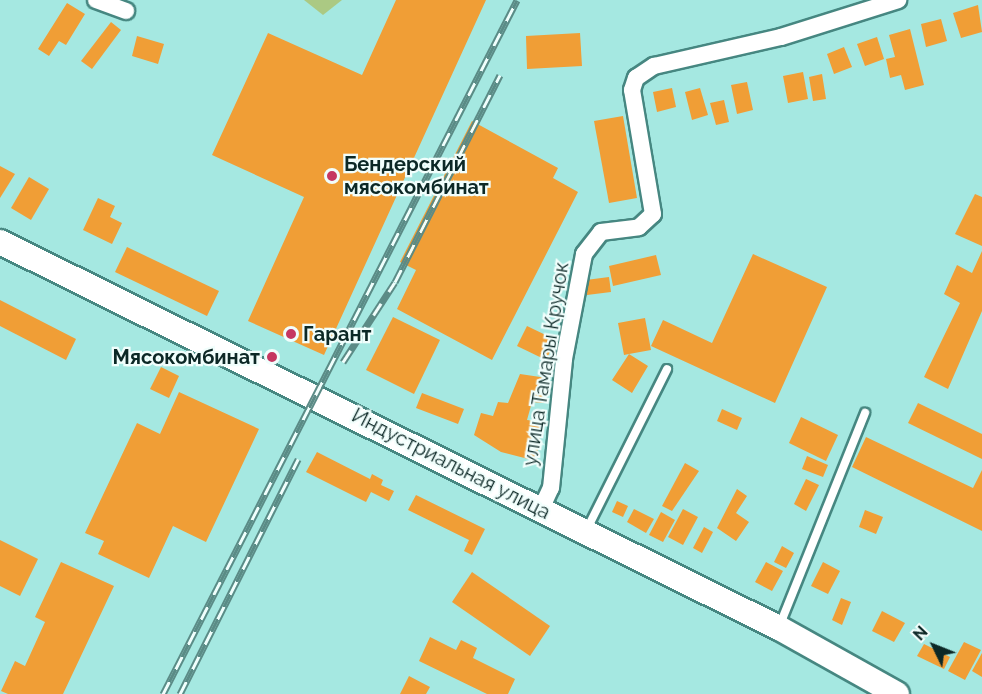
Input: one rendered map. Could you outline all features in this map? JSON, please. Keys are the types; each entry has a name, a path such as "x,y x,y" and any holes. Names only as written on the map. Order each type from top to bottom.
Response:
{"main road":[{"name":"Индустриальная улица","path":"0,242 779,628 897,694"}],"street":[{"path":"96,0 126,11"},
{"name":"улица Тамары Кручок","path":"541,509 550,488 564,359 584,254 601,232 639,227 653,214 632,90 636,78 654,66 781,38 898,0"}],"lane":[{"path":"586,532 667,369"},
{"path":"779,628 865,413"}],"green space":[{"path":"304,0 342,0 323,15"}],"building":[{"name":"Бендерский мясокомбинат","path":"396,0 486,0 324,355 248,321 304,197 212,155 268,33 362,75"},
{"path":"67,3 85,14 66,45 59,41 49,56 38,49"},
{"path":"978,5 982,32 961,38 953,13"},
{"path":"941,19 947,41 926,47 921,24"},
{"path":"111,22 121,30 92,69 81,61"},
{"path":"910,29 924,85 905,90 901,75 890,78 886,59 895,57 889,35"},
{"path":"580,33 582,66 527,69 526,36"},
{"path":"137,36 164,44 158,64 132,56"},
{"path":"877,37 884,59 865,66 857,44"},
{"path":"844,47 852,67 834,74 827,54"},
{"path":"803,72 808,99 788,103 783,76"},
{"path":"822,74 826,99 813,101 809,77"},
{"path":"747,82 753,110 737,114 731,85"},
{"path":"672,88 676,107 657,112 653,92"},
{"path":"700,88 708,115 692,120 685,92"},
{"path":"724,100 729,122 716,125 710,103"},
{"path":"623,116 637,198 609,203 594,121"},
{"path":"472,121 558,168 553,178 578,192 492,360 397,309 416,270 400,262"},
{"path":"0,166 15,174 0,198"},
{"path":"29,177 49,189 31,220 11,208"},
{"path":"975,194 982,197 982,246 955,234"},
{"path":"98,198 115,206 110,217 122,223 112,244 83,230"},
{"path":"127,247 219,291 207,316 115,272"},
{"path":"982,251 982,311 948,389 924,377 960,303 944,294 957,265 972,273"},
{"path":"753,254 827,287 775,403 651,346 663,320 712,343"},
{"path":"656,255 661,275 613,286 609,266"},
{"path":"609,277 611,292 587,295 586,280"},
{"path":"0,300 76,339 66,360 0,326"},
{"path":"393,317 440,340 414,394 366,370"},
{"path":"645,318 651,350 624,355 618,323"},
{"path":"527,326 556,340 546,360 517,346"},
{"path":"629,354 648,366 632,393 612,380"},
{"path":"161,367 179,376 169,398 150,389"},
{"path":"520,374 547,378 544,403 532,402 527,420 542,422 536,461 501,452 474,435 481,413 493,416 498,402 508,403"},
{"path":"179,392 259,429 206,542 173,526 149,578 98,554 104,541 85,533 137,423 160,434"},
{"path":"422,393 464,409 458,424 416,408"},
{"path":"918,403 982,434 982,459 908,423"},
{"path":"722,409 742,418 737,430 717,421"},
{"path":"801,417 838,435 826,461 789,443"},
{"path":"866,437 973,488 982,470 982,531 852,467"},
{"path":"317,452 370,479 372,474 383,480 381,485 394,491 389,501 371,492 366,502 306,472"},
{"path":"807,456 828,465 823,477 802,469"},
{"path":"685,463 699,471 672,511 662,506"},
{"path":"806,479 819,485 806,511 794,504"},
{"path":"737,489 747,496 736,513 749,522 736,541 717,528"},
{"path":"416,495 485,529 472,555 464,551 469,540 408,510"},
{"path":"617,501 628,506 623,517 612,512"},
{"path":"634,509 654,519 646,533 627,522"},
{"path":"683,509 698,517 683,545 668,537"},
{"path":"865,510 883,517 876,534 859,527"},
{"path":"661,512 675,520 663,542 649,535"},
{"path":"704,527 713,532 702,553 693,548"},
{"path":"0,540 38,559 20,596 0,586"},
{"path":"782,546 794,553 786,568 774,562"},
{"path":"61,562 114,586 63,694 8,694 1,691 15,661 25,666 45,622 35,617"},
{"path":"766,562 783,571 772,591 755,582"},
{"path":"823,562 840,571 828,594 811,586"},
{"path":"472,572 550,626 530,656 452,602"},
{"path":"841,598 851,602 842,625 832,620"},
{"path":"882,611 905,623 894,642 872,631"},
{"path":"430,637 456,650 461,640 477,648 473,658 515,679 508,694 487,694 419,661"},
{"path":"964,642 981,650 965,680 948,671"},
{"path":"924,644 950,657 944,669 917,656"},
{"path":"982,653 982,677 972,671"},
{"path":"409,676 430,687 426,694 400,694"}],"railway":[{"path":"163,694 517,0"},
{"path":"343,362 395,282 500,75"},
{"path":"180,694 298,459"}],"place":[{"name":"Бендерский мясокомбинат","path":"332,176"},
{"name":"Гарант","path":"291,334"},
{"name":"Мясокомбинат","path":"272,357"}]}
